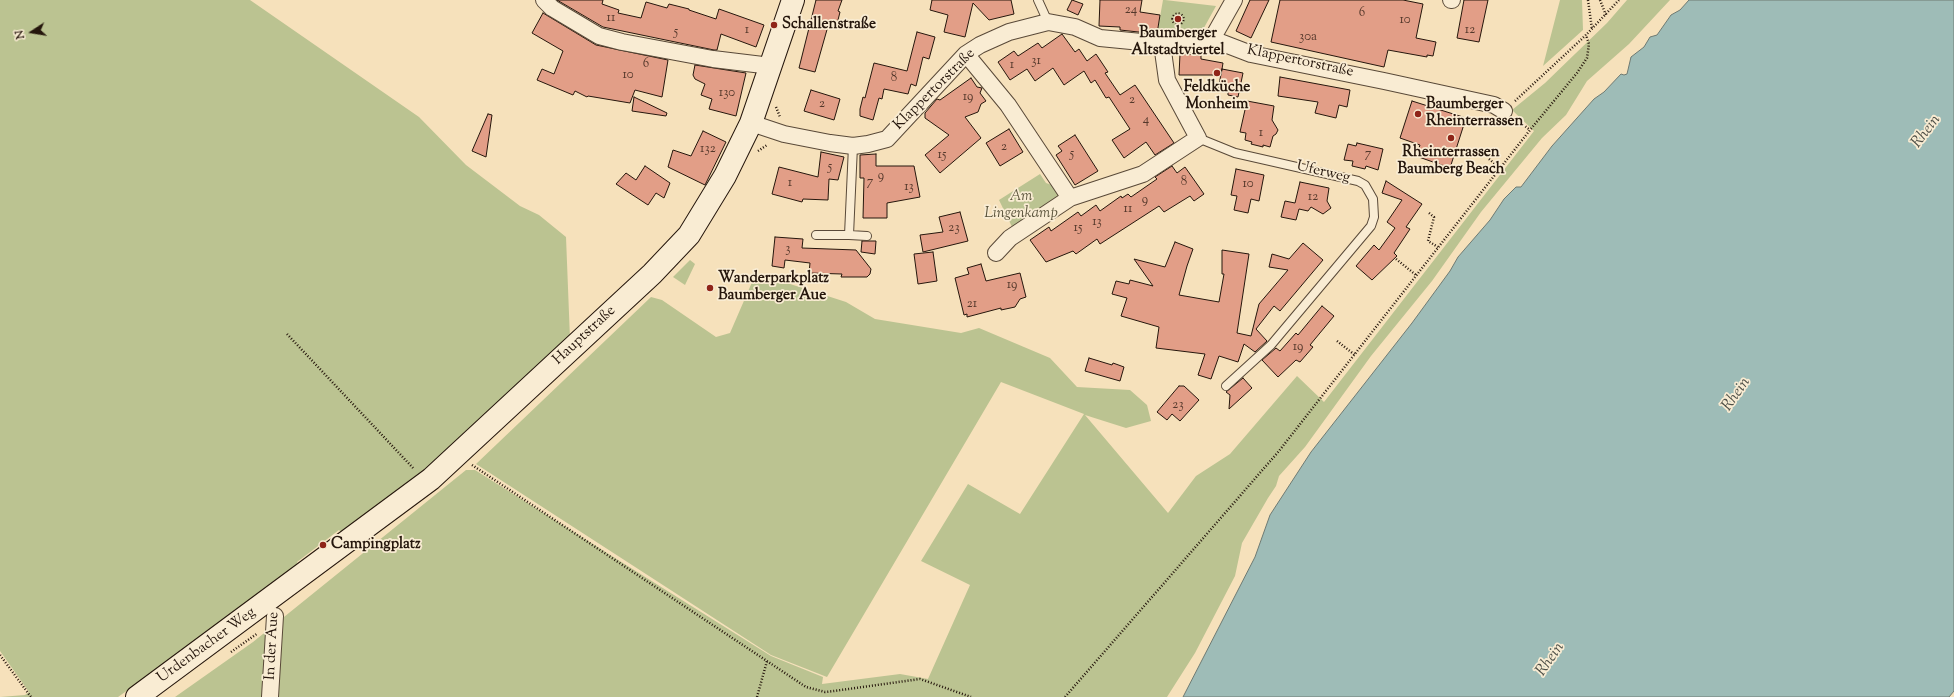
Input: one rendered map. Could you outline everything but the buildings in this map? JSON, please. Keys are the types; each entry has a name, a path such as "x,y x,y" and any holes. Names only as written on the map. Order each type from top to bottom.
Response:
{"street":[{"path":"544,0 552,8 599,36 622,42 713,59 771,66"},
{"name":"Hauptstraße","path":"276,606 427,482 652,274 688,235 725,176 751,123 793,0"},
{"path":"1212,38 1234,0"},
{"name":"Klappertorstraße","path":"751,123 784,134 854,146 887,139 966,54 980,45 1008,32 1048,22 1075,27 1100,38 1162,44 1200,44 1212,38 1251,54 1465,99 1494,106 1504,111"},
{"path":"996,253 1010,238 1070,198 1143,174 1198,138 1166,80 1162,44"},
{"path":"966,54 1008,105 1070,198"},
{"name":"Urdenbacher Weg","path":"137,697 276,606"},
{"name":"In der Aue","path":"270,697 276,606"}],"lane":[{"path":"1038,0 1048,22"},
{"name":"Uferweg","path":"1198,138 1236,153 1358,181 1365,185 1373,199 1374,217 1371,226 1270,345 1226,386"},
{"path":"849,235 854,146"},
{"path":"816,235 867,236"}],"path":[{"path":"1588,0 1592,29"},
{"path":"1600,0 1606,15"},
{"path":"1504,111 1586,35 1619,0"},
{"path":"1176,14 1179,14 1184,18 1181,25 1173,23 1172,18 1176,14"},
{"path":"1065,697 1279,451 1355,355 1533,126 1572,79 1587,58 1589,44 1586,35"},
{"path":"775,101 776,109 783,123 784,134"},
{"path":"1489,159 1500,168"},
{"path":"1429,213 1434,217 1428,241 1438,247"},
{"path":"1396,259 1416,275"},
{"path":"287,334 427,482"},
{"path":"1337,341 1355,355"},
{"path":"468,462 806,687 825,692 920,679 971,697"},
{"path":"0,655 31,697"},
{"path":"757,697 767,661"}],"green space":[{"path":"0,0 250,0 419,117 466,165 520,206 539,215 566,237 570,339 448,454 344,536 339,530 297,562 300,568 118,697 0,697 25,695 29,692 0,651"},
{"path":"1163,0 1216,6 1200,35 1157,34"},
{"path":"1560,0 1582,0 1583,30 1543,66"},
{"path":"1627,0 1670,0 1629,44 1587,81 1566,115 1542,138 1481,212 1432,281 1371,356 1305,447 1279,476 1276,486 1242,543 1235,576 1195,653 1167,697 175,697 253,642 466,470 475,470 771,656 823,677 822,684 900,674 928,679 970,585 921,561 968,484 1020,514 1084,414 1001,382 827,677 771,655 476,464 651,297 662,300 716,337 730,333 756,273 846,302 875,319 961,333 979,328 1050,358 1077,387 1130,390 1147,405 1151,421 1126,428 1085,415 1168,513 1196,476 1230,454 1297,376 1324,402 1534,131 1512,110 1545,83 1607,23"},
{"name":"Am Lingenkamp","path":"1040,174 1046,183 1052,185 1061,199 1014,231 999,200"},
{"path":"690,260 695,264 685,285 673,277"}],"water":[{"name":"Rhein","path":"1689,0 1954,0 1954,691 1949,697 1183,697 1255,557 1270,515 1311,452 1412,323 1450,271 1458,257 1490,220 1504,199 1516,187 1521,187 1552,146 1594,99 1604,92 1621,74 1627,74 1631,57 1644,47 1650,37 1657,35 1671,15 1680,10"}],"place":[{"name":"Baumberger Altstadtviertel","path":"1178,19"},
{"name":"Schallenstraße","path":"774,25"},
{"name":"Feldküche Monheim","path":"1217,73"},
{"name":"Baumberger Rheinterrassen","path":"1418,114"},
{"name":"Rheinterrassen Baumberg Beach","path":"1451,138"},
{"name":"Wanderparkplatz Baumberger Aue","path":"710,288"},
{"name":"Campingplatz","path":"323,545"}]}
